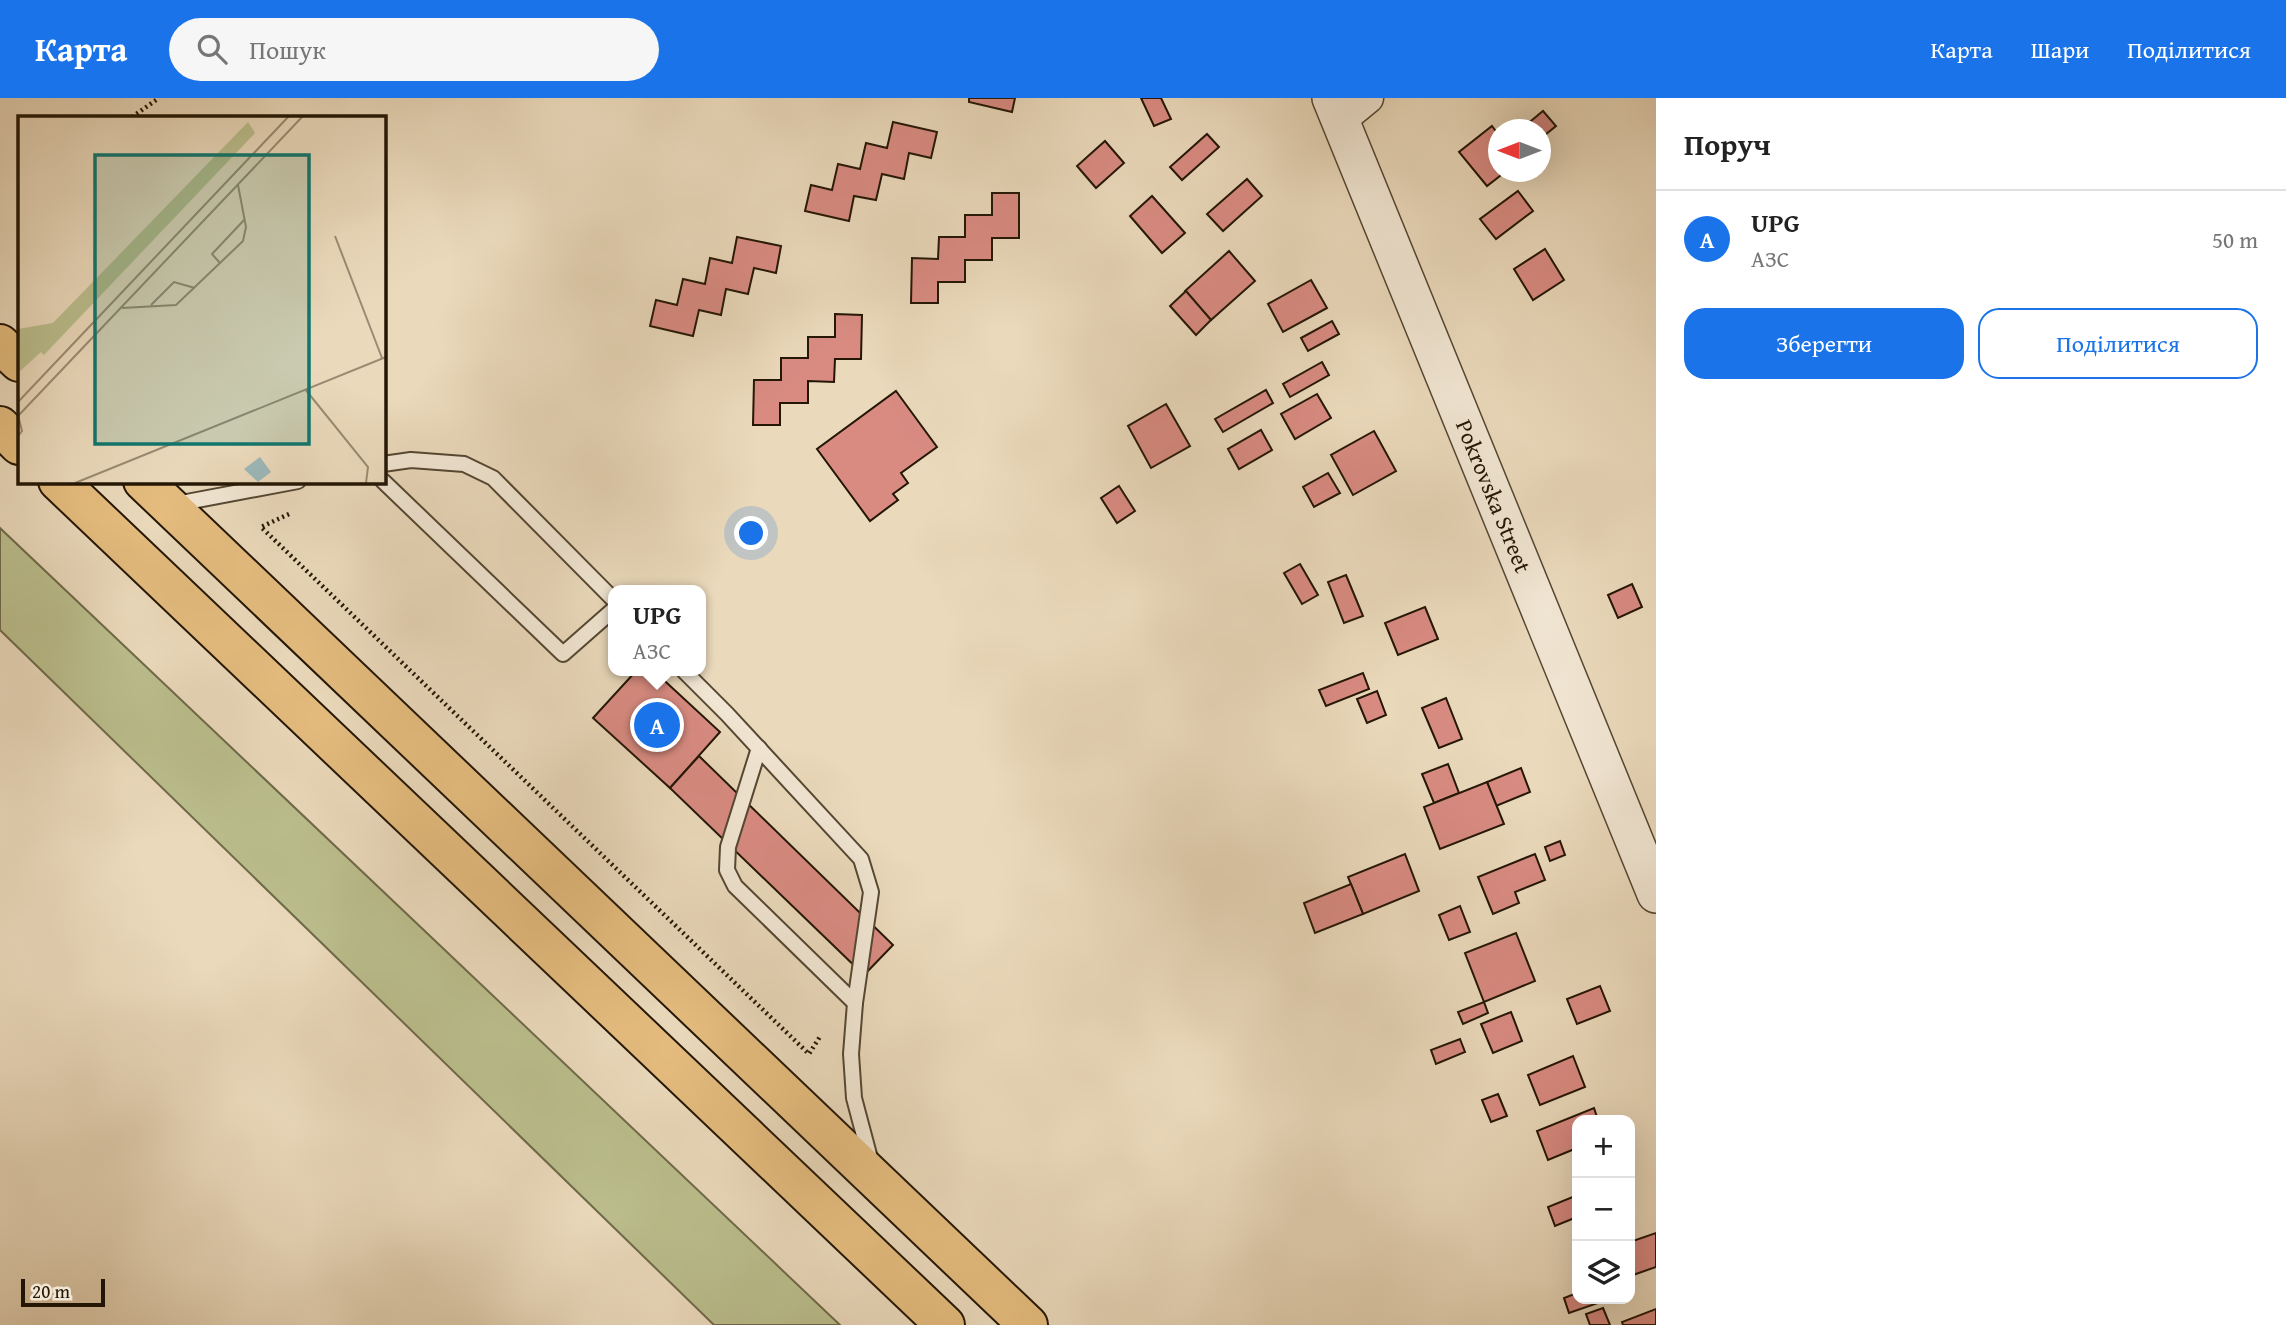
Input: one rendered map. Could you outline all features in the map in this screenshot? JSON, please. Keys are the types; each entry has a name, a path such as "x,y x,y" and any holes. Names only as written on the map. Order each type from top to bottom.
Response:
{"highway":[{"path":"0,344 18,361"},
{"path":"0,426 18,444"},
{"path":"60,483 945,1325"},
{"path":"156,494 1028,1325"}],"street":[{"path":"1335,110 1368,98"},
{"name":"Pokrovska Street","path":"1335,110 1656,894"}],"lane":[{"path":"385,464 411,460 464,464 493,478 608,594"},
{"path":"156,494 276,483"},
{"path":"385,483 563,654 608,614"},
{"path":"689,676 860,859 871,892 855,1003 851,1054 854,1098 876,1180"},
{"path":"759,748 728,847 727,870 735,886 855,1003"}],"path":[{"path":"133,116 159,98"},
{"path":"289,514 261,527 808,1054 821,1035"}],"green space":[{"path":"0,528 840,1325 714,1325 0,630"}],"building":[{"path":"969,98 1015,98 1012,112 969,102"},
{"path":"1141,98 1161,98 1171,119 1154,126"},
{"path":"1543,111 1550,119 1533,119"},
{"path":"893,122 937,132 931,158 909,153 904,179 882,174 876,200 854,196 849,221 805,211 811,185 832,190 838,164 860,169 866,143 887,148"},
{"path":"1488,129 1488,182 1492,182 1487,186 1459,152"},
{"path":"1207,134 1219,147 1182,180 1170,167"},
{"path":"1105,141 1124,163 1096,188 1077,166"},
{"path":"1247,179 1262,196 1223,231 1207,214"},
{"path":"1518,191 1533,211 1496,239 1480,219"},
{"path":"992,193 1019,193 1019,238 992,238 992,260 965,260 965,282 938,282 938,303 911,303 912,258 938,259 939,237 965,237 965,215 992,215"},
{"path":"1152,196 1185,233 1162,253 1130,216"},
{"path":"737,237 781,246 776,273 754,268 748,294 726,289 721,315 699,310 693,336 650,326 656,300 677,305 683,279 705,284 710,258 732,263"},
{"path":"1545,249 1564,280 1533,300 1514,269"},
{"path":"1229,251 1255,281 1211,320 1185,291"},
{"path":"1311,280 1327,308 1283,332 1268,304"},
{"path":"1186,291 1211,320 1196,335 1170,306"},
{"path":"835,314 862,315 861,359 835,359 834,382 808,381 808,403 780,403 780,425 753,425 754,380 781,380 781,358 808,358 808,337 835,337"},
{"path":"1332,321 1339,334 1308,351 1301,338"},
{"path":"1322,362 1329,375 1290,397 1283,384"},
{"path":"1266,390 1273,403 1223,432 1215,419"},
{"path":"896,391 937,447 901,473 908,483 893,494 898,500 870,521 817,449"},
{"path":"1317,394 1331,418 1295,439 1281,414"},
{"path":"1166,404 1190,446 1151,468 1128,426"},
{"path":"1261,430 1272,450 1239,469 1228,449"},
{"path":"1374,431 1396,471 1353,495 1331,455"},
{"path":"1328,473 1340,493 1314,507 1303,487"},
{"path":"1119,486 1135,511 1117,523 1101,498"},
{"path":"1300,564 1318,595 1302,604 1284,573"},
{"path":"1346,575 1363,616 1344,623 1328,582"},
{"path":"1632,584 1642,607 1618,618 1608,595"},
{"path":"1425,607 1438,639 1398,655 1385,623"},
{"path":"1363,673 1369,689 1326,706 1319,690"},
{"path":"631,676 659,676 720,732 670,788 593,718"},
{"path":"1377,691 1386,715 1367,723 1357,699"},
{"path":"1446,698 1462,739 1439,748 1422,708"},
{"path":"699,756 893,945 864,975 670,788"},
{"path":"1448,764 1459,793 1434,803 1422,774"},
{"path":"1521,768 1530,792 1496,806 1487,782"},
{"path":"1487,782 1504,824 1440,849 1424,807"},
{"path":"1560,841 1565,855 1550,861 1545,847"},
{"path":"1405,854 1419,891 1363,914 1348,877"},
{"path":"1535,854 1545,880 1515,892 1519,903 1493,914 1478,877"},
{"path":"1351,884 1363,914 1315,933 1304,903"},
{"path":"1460,906 1470,932 1449,940 1439,915"},
{"path":"1516,933 1535,981 1484,1002 1465,953"},
{"path":"1600,986 1610,1011 1577,1024 1567,999"},
{"path":"1484,1002 1488,1013 1463,1024 1458,1012"},
{"path":"1511,1012 1522,1041 1493,1053 1481,1024"},
{"path":"1460,1039 1465,1052 1436,1064 1431,1050"},
{"path":"1573,1056 1585,1087 1540,1105 1528,1075"},
{"path":"1498,1094 1507,1116 1491,1122 1482,1100"},
{"path":"1594,1108 1596,1115 1577,1115"},
{"path":"1572,1117 1572,1150 1548,1160 1537,1131"},
{"path":"1572,1197 1572,1219 1555,1226 1548,1207"},
{"path":"1656,1233 1656,1267 1635,1274 1635,1241"},
{"path":"1572,1295 1572,1304 1595,1304 1569,1313 1564,1298"},
{"path":"1603,1308 1610,1325 1590,1325 1586,1314"},
{"path":"1656,1309 1656,1325 1623,1325 1622,1322"}],"place":[{"name":"UPG","path":"657,725"}]}
